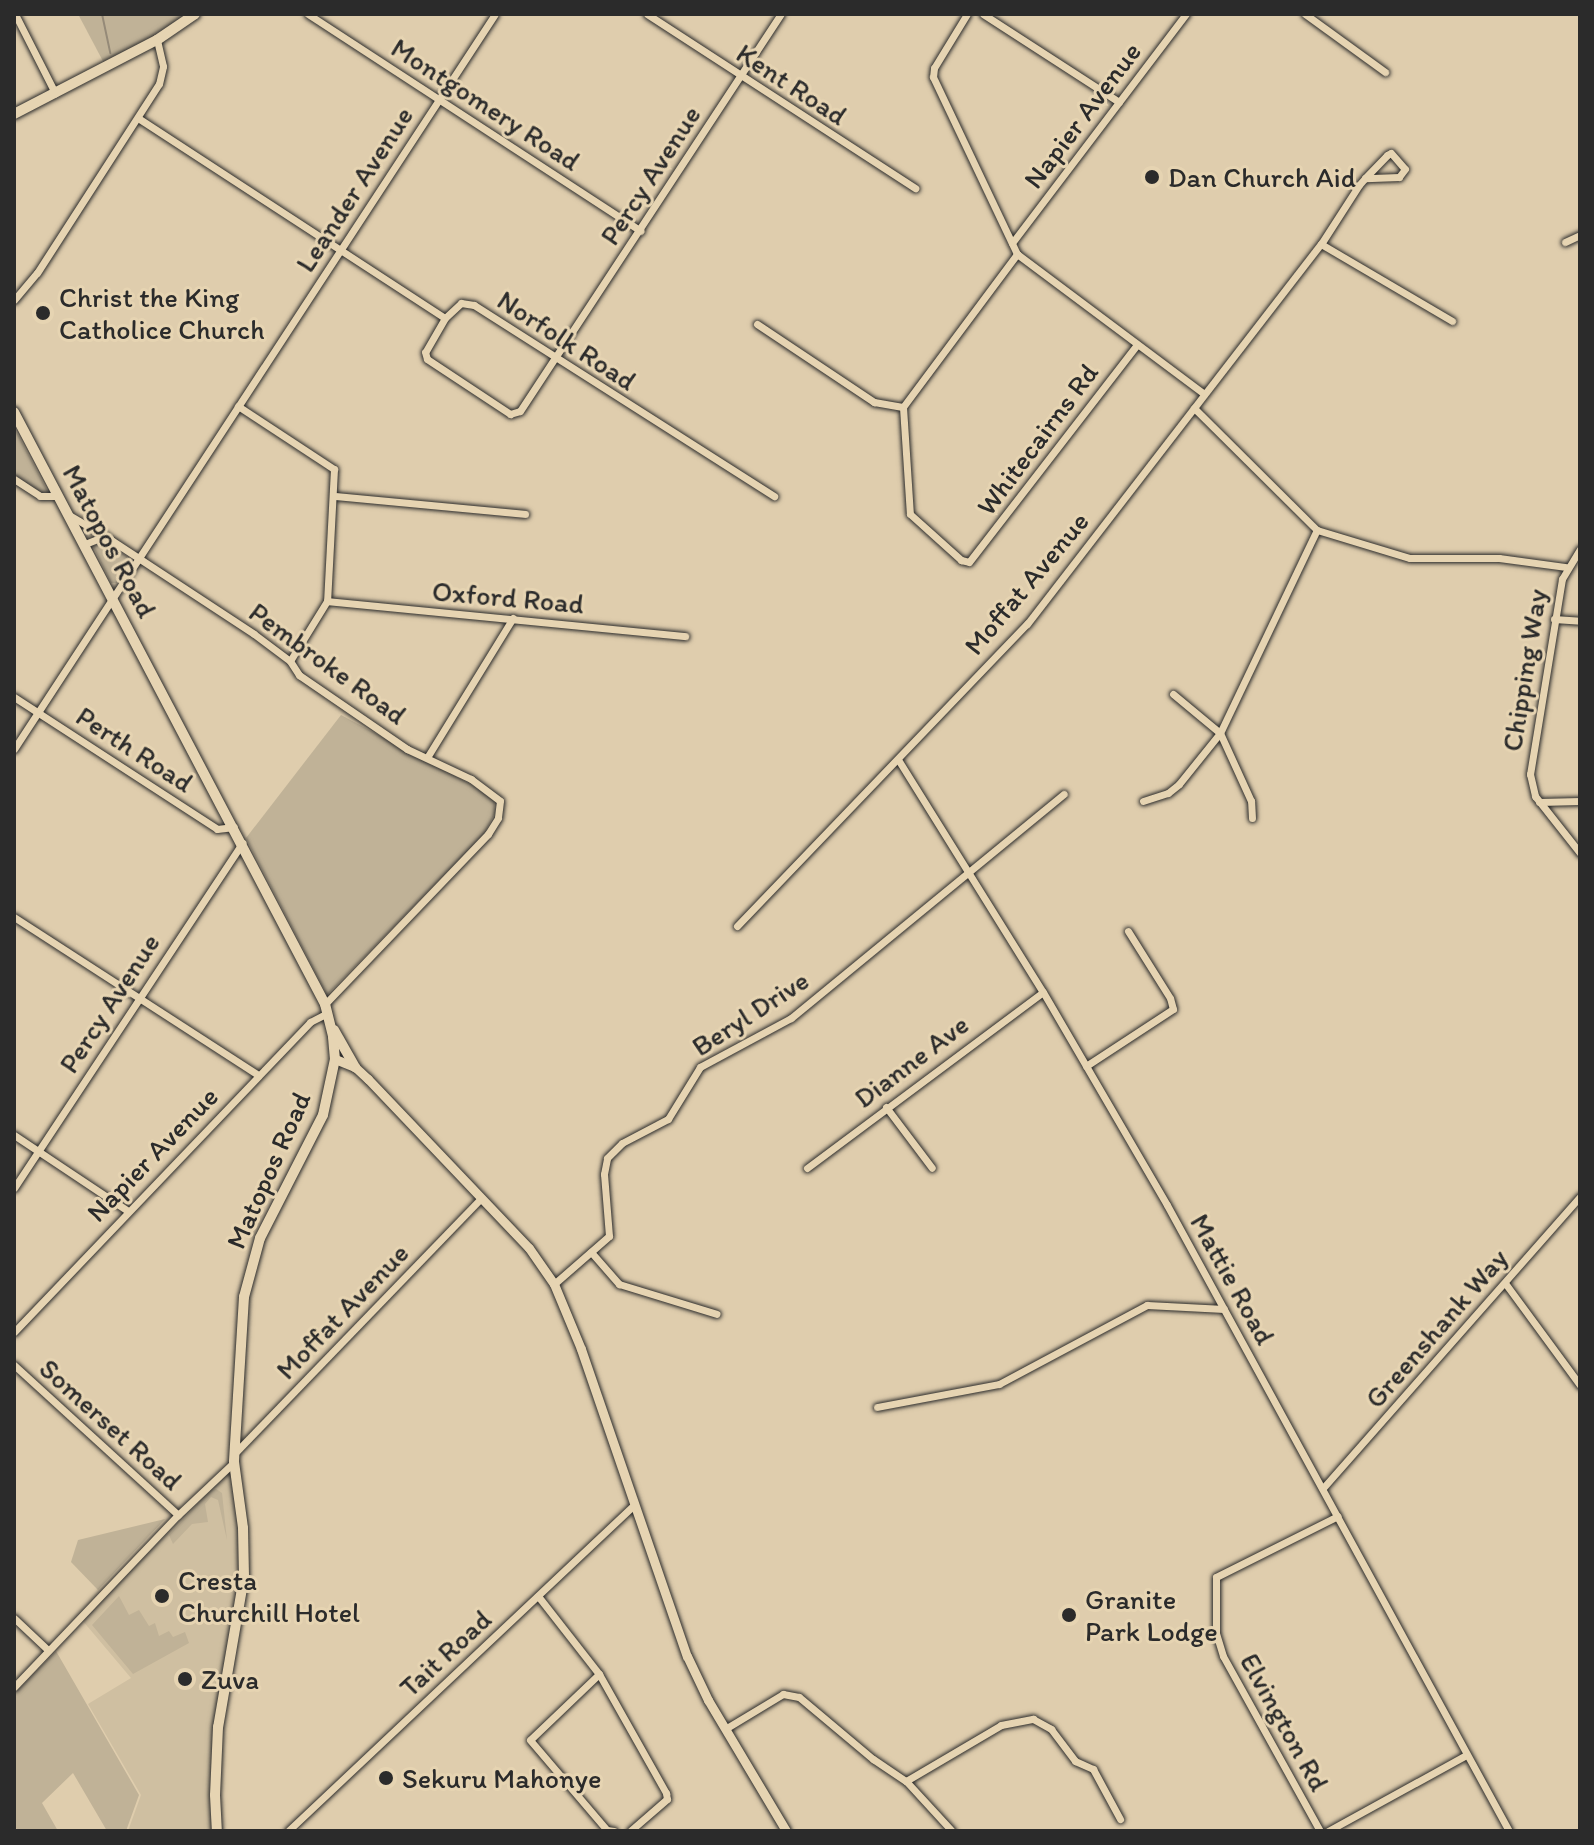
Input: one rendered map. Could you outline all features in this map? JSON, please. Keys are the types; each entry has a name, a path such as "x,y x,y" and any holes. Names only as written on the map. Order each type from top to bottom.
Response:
{"main road":[{"path":"14,114 157,40 195,14"},
{"name":"Matopos Road","path":"14,412 234,827 326,1009 331,1026 335,1059 323,1115 251,1262 242,1319 234,1458 243,1528 244,1577 218,1727 217,1831"},
{"path":"331,1026 355,1067"}],"street":[{"path":"15,14 55,93"},
{"name":"Montgomery Road","path":"308,14 641,231"},
{"name":"Leander Avenue","path":"14,749 495,14"},
{"name":"Kent Road","path":"647,14 915,188"},
{"name":"Percy Avenue","path":"445,318 425,352 427,359 510,414 520,411 781,14"},
{"path":"967,14 934,68 933,77 1017,254 1136,346 1203,393"},
{"path":"983,14 1119,102"},
{"name":"Napier Avenue","path":"1012,243 1186,14"},
{"path":"1305,14 1385,72"},
{"path":"14,300 37,273 138,118 163,71 157,40"},
{"path":"138,118 339,253 445,318"},
{"name":"Moffat Avenue","path":"737,926 899,761 1027,624 1321,244 1365,178 1391,153 1405,169 1399,177 1365,178"},
{"path":"1565,242 1580,235"},
{"path":"1321,244 1452,321"},
{"path":"757,324 874,402 903,407 1017,254"},
{"name":"Norfolk Road","path":"445,318 461,303 474,305 774,496"},
{"name":"Whitecairns Rd","path":"903,407 910,514 964,562 974,559 1136,346"},
{"path":"238,406 332,465 336,496 327,601 290,661"},
{"path":"1194,408 1317,530 1410,558 1499,558 1566,567"},
{"path":"14,479 40,496 58,496"},
{"path":"336,496 525,514"},
{"name":"Pembroke Road","path":"69,515 139,558 290,661 299,675 407,749 428,756 496,796 500,807 498,818 488,834 326,1009"},
{"path":"1143,801 1168,793 1179,784 1220,733 1317,530"},
{"path":"85,544 105,536"},
{"name":"Chipping Way","path":"1539,802 1530,774 1554,619 1566,567 1580,549"},
{"name":"Oxford Road","path":"327,601 685,636"},
{"path":"428,756 513,618"},
{"path":"1554,619 1580,621"},
{"path":"1173,694 1220,733 1251,799 1252,818"},
{"name":"Perth Road","path":"14,697 217,829 234,827"},
{"name":"Mattie Road","path":"899,761 1086,1066 1323,1488 1509,1831"},
{"name":"Beryl Drive","path":"554,1284 609,1236 611,1230 604,1165 614,1150 668,1119 704,1063 791,1018 1064,794"},
{"path":"1539,802 1580,801"},
{"path":"1539,802 1580,852"},
{"name":"Percy Avenue","path":"14,1188 242,843"},
{"path":"14,917 258,1075"},
{"path":"1086,1066 1173,1009 1170,998 1128,931"},
{"name":"Dianne Ave","path":"807,1168 1043,992"},
{"name":"Napier Avenue","path":"14,1332 258,1075 326,1009"},
{"path":"335,1059 355,1067 529,1248 554,1284 581,1349 682,1644 725,1729 786,1831"},
{"path":"886,1107 932,1168"},
{"path":"14,1135 128,1211"},
{"name":"Greenshank Way","path":"1323,1488 1580,1196"},
{"name":"Moffat Avenue","path":"14,1687 480,1199"},
{"path":"591,1252 619,1284 717,1314"},
{"path":"1505,1283 1580,1385"},
{"path":"877,1407 999,1384 1147,1305 1224,1309"},
{"name":"Somerset Road","path":"14,1365 178,1515"},
{"name":"Tait Road","path":"288,1831 633,1506"},
{"name":"Elvington Rd","path":"1320,1831 1223,1656 1216,1633 1216,1577 1338,1516"},
{"path":"538,1596 599,1674 666,1793 667,1799 630,1831"},
{"path":"14,1618 48,1650"},
{"path":"599,1674 530,1740 607,1830 614,1831"},
{"path":"725,1729 783,1694 791,1694 906,1781 952,1831"},
{"path":"906,1781 1001,1725 1033,1719 1051,1729 1075,1761 1093,1769 1120,1819"},
{"path":"1328,1831 1466,1755"}],"shaded area":[{"path":"78,14 192,14 105,65"},
{"path":"14,427 48,492 41,493 14,474"},
{"path":"103,541 133,560 119,583 111,583 93,546"},
{"path":"341,715 487,793 494,799 495,813 484,834 327,995 246,838"},
{"path":"232,1468 240,1531 241,1574 215,1729 214,1831 128,1831 141,1795 88,1704 131,1678 82,1620"},
{"path":"211,1490 222,1493 227,1540 218,1500 211,1497 205,1504 208,1522 192,1524 173,1544 169,1535"},
{"path":"165,1519 98,1590 71,1562 78,1540"},
{"path":"119,1596 129,1615 139,1610 149,1626 155,1623 159,1636 169,1631 173,1637 185,1632 189,1643 133,1674 92,1625"},
{"path":"56,1651 139,1795 126,1831 107,1831 73,1773 42,1803 58,1831 18,1831 14,1825 14,1694"}],"waterway":[{"path":"102,14 110,53"}],"place":[{"name":"Dan Church Aid","path":"1152,177"},
{"name":"Christ the King Catholice Church","path":"43,313"},
{"name":"Cresta Churchill Hotel","path":"162,1596"},
{"name":"Granite Park Lodge","path":"1069,1615"},
{"name":"Zuva","path":"185,1679"},
{"name":"Sekuru Mahonye","path":"386,1778"}]}
